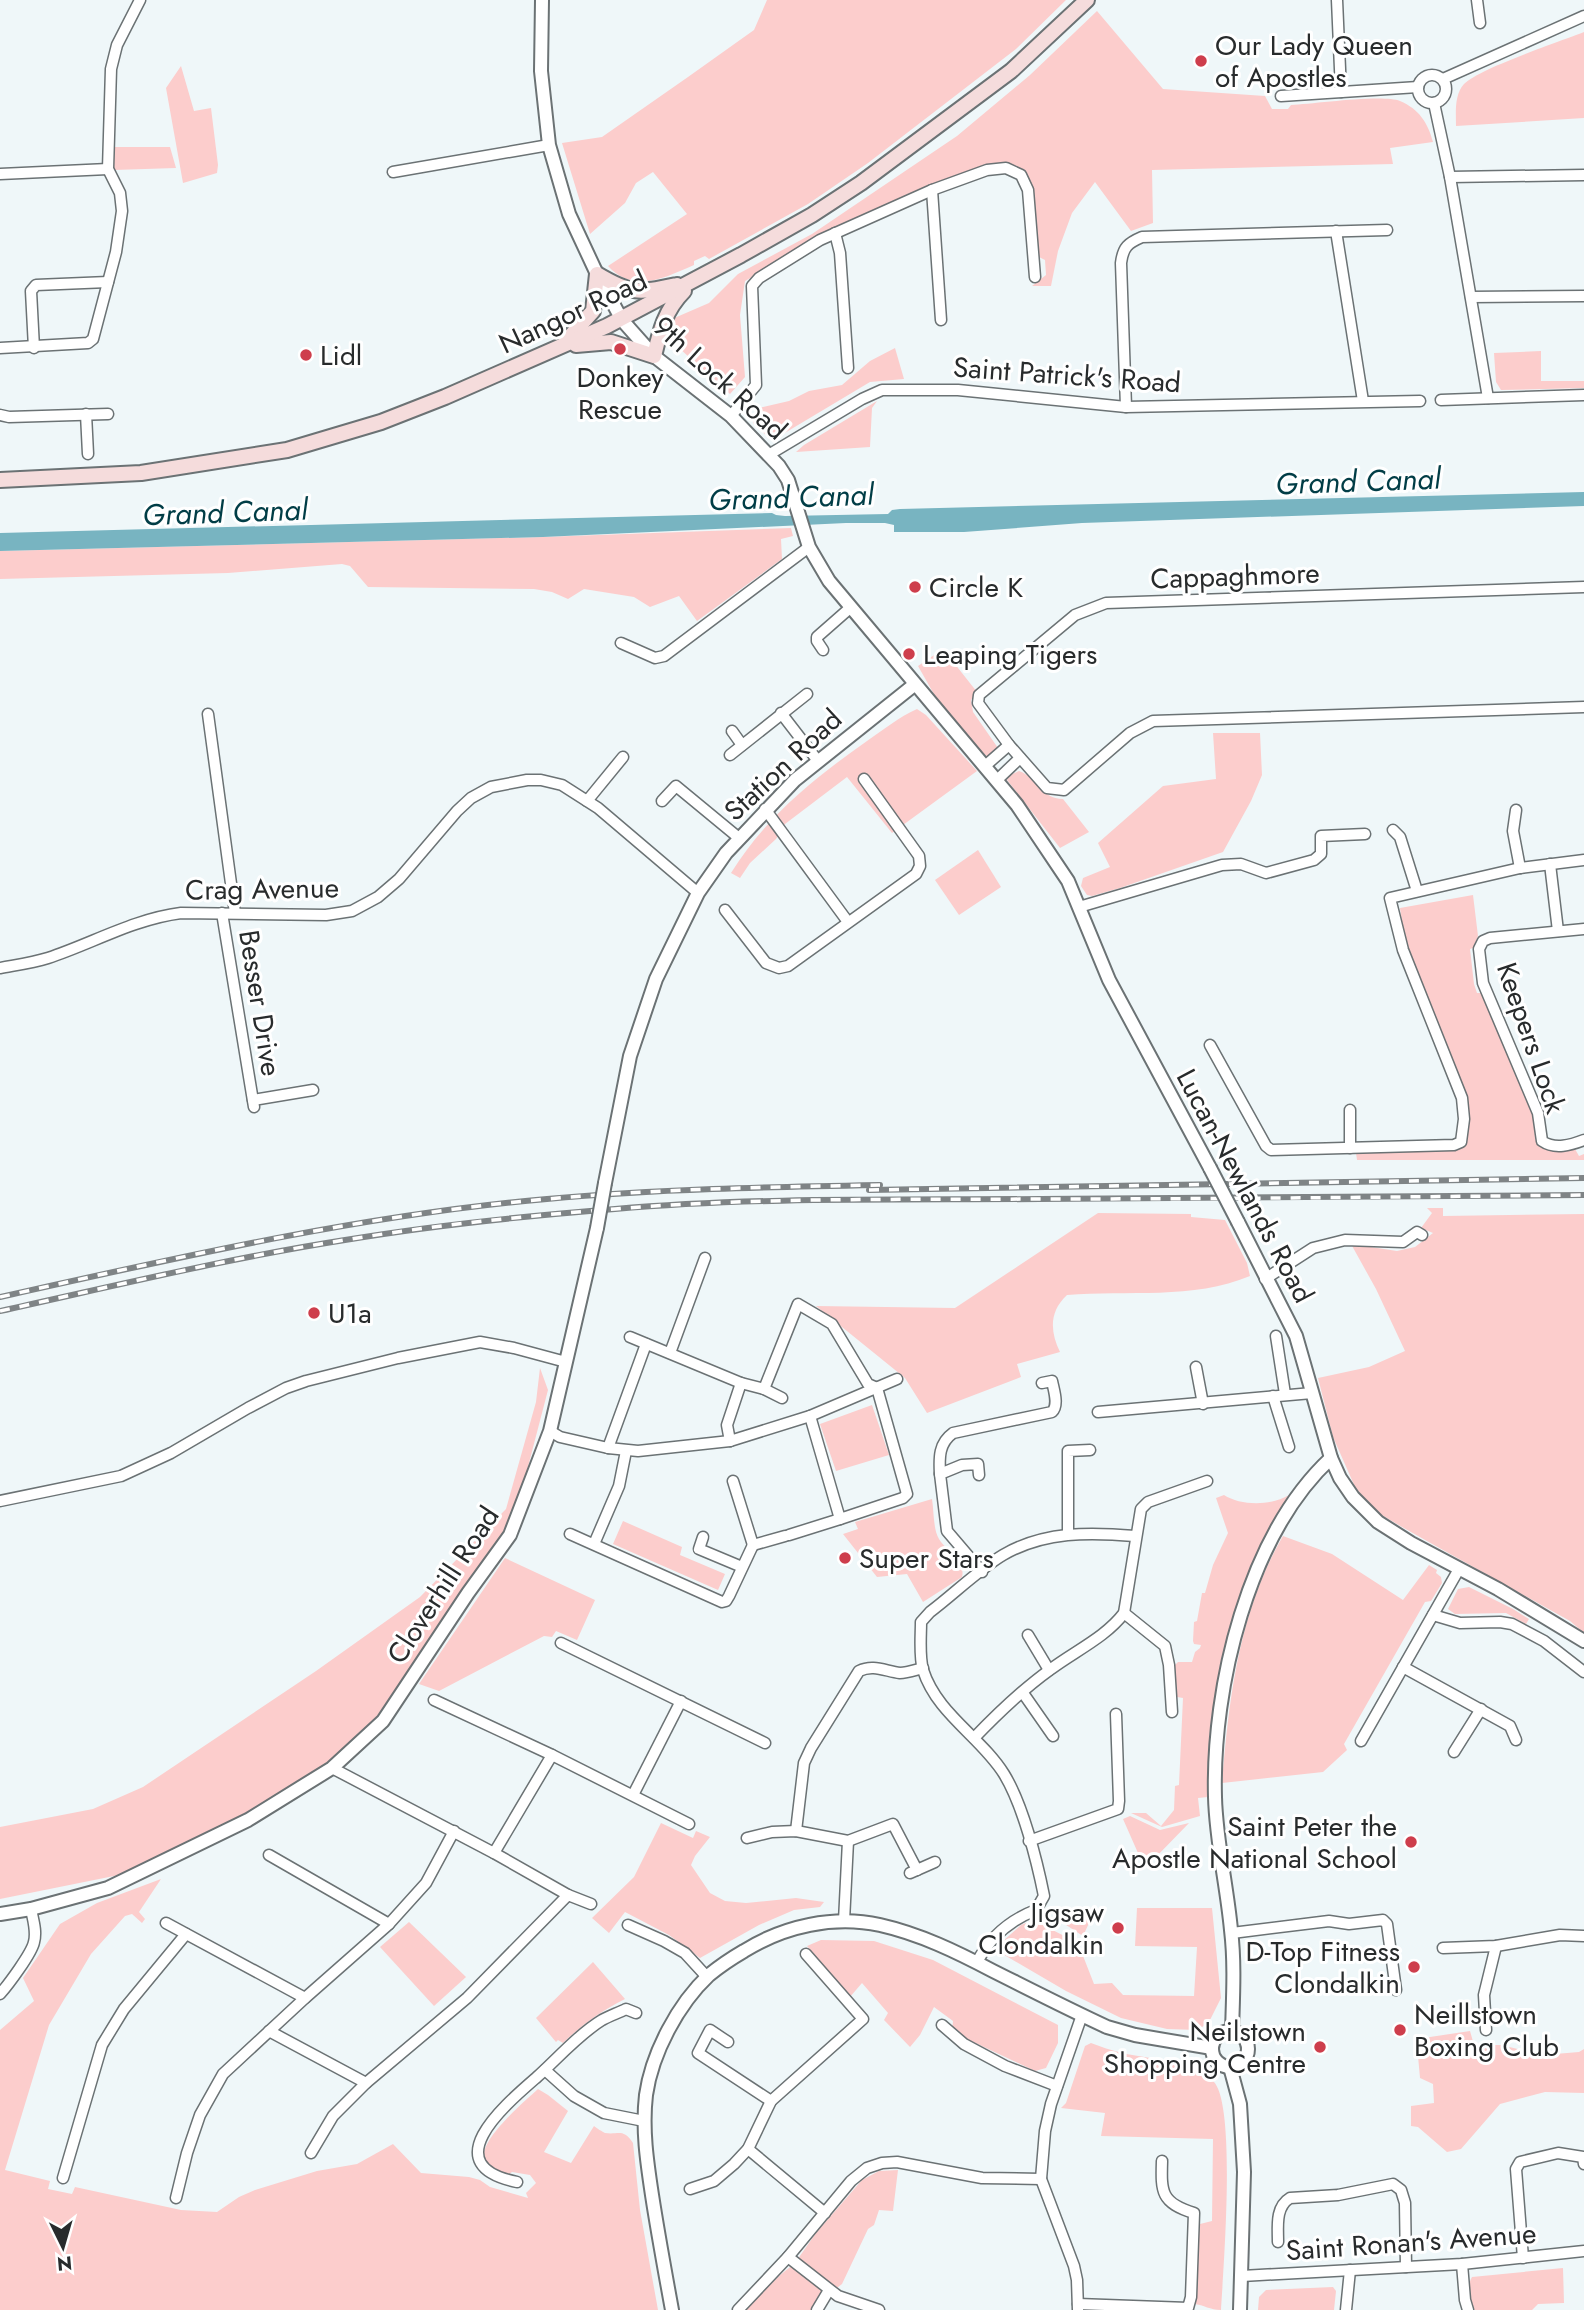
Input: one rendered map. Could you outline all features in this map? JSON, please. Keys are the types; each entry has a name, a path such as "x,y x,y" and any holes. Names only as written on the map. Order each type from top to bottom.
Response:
{"main road":[{"name":"Nangor Road","path":"0,480 141,473 287,450 381,422 622,320 812,215 887,164 1011,71 1087,0"},
{"path":"560,347 593,311 597,274 617,286 637,292 693,281"},
{"path":"560,347 611,342 654,356 662,321 675,300 693,281"}],"street":[{"path":"0,348 88,343 93,339 116,252 122,211 120,193 108,169 111,69 117,45 140,0"},
{"name":"9th Lock Road","path":"542,0 541,91 549,145 569,214 597,274 622,320 654,356 731,415 770,454 788,480 809,547 829,582 914,685"},
{"path":"1337,0 1342,92"},
{"path":"1477,0 1480,23"},
{"path":"1443,79 1584,16"},
{"path":"1430,74 1443,79 1447,87 1445,96 1434,103 1422,99 1418,87 1422,79 1430,74"},
{"path":"1281,96 1418,87"},
{"path":"1434,103 1450,177 1488,398"},
{"path":"393,172 549,145"},
{"path":"731,415 756,385 752,286 760,278 835,233 932,190 987,170 1006,168 1021,175 1028,190 1035,277"},
{"path":"0,174 108,169"},
{"path":"1450,177 1584,175"},
{"path":"932,190 941,320"},
{"path":"1126,407 1121,263 1123,249 1130,242 1142,237 1387,230"},
{"path":"1336,231 1363,401"},
{"path":"835,233 840,253 848,368"},
{"path":"34,348 32,291 36,285 108,282"},
{"path":"1471,297 1584,296"},
{"name":"Saint Patrick's Road","path":"770,454 862,399 882,390 958,390 1126,407 1420,401"},
{"path":"1441,400 1584,395"},
{"path":"86,414 88,454"},
{"path":"0,415 107,414"},
{"path":"621,643 655,658 664,656 809,547"},
{"name":"Cappaghmore","path":"1584,587 1106,603 1075,615 979,695 978,703 1009,745 1047,788 1064,790 1130,733 1153,721 1584,707"},
{"path":"823,650 817,637 850,608"},
{"name":"Station Road","path":"698,893 739,838 765,810 818,761 914,685"},
{"name":"Lucan-Newlands Road","path":"914,685 1017,805 1068,881 1109,980 1296,1336 1331,1458 1353,1497 1373,1517 1411,1543 1569,1630 1584,1641"},
{"path":"730,755 807,694"},
{"path":"781,713 818,761"},
{"path":"208,714 234,913"},
{"path":"732,731 742,745"},
{"path":"985,766 1009,745"},
{"path":"587,801 623,757"},
{"path":"996,780 1020,758"},
{"path":"725,909 766,963 779,968 788,966 916,874 920,866 919,856 864,779"},
{"name":"Crag Avenue","path":"0,968 49,958 140,922 167,915 326,915 352,911 378,897 398,879 464,803 491,787 516,781 541,780 562,785 598,808 698,893"},
{"path":"662,801 676,786 739,838"},
{"path":"765,810 848,922"},
{"path":"1516,810 1513,831 1520,868"},
{"path":"1393,830 1400,837 1417,891"},
{"path":"1079,907 1222,865 1241,864 1266,873 1314,860 1321,854 1321,836 1364,834"},
{"path":"1210,1045 1266,1146 1271,1150 1454,1145 1461,1142 1462,1098 1403,950 1390,898 1520,868 1584,860"},
{"path":"1550,864 1558,931"},
{"name":"Cloverhill Road","path":"0,1914 31,1909 108,1888 248,1821 332,1768 383,1721 510,1535 550,1432 597,1228 629,1056 656,979 698,893"},
{"name":"Besser Drive","path":"222,913 254,1103 313,1090"},
{"name":"Keepers Lock","path":"1584,929 1490,938 1483,941 1479,949 1483,983 1538,1113 1542,1141 1549,1146 1561,1146 1584,1140"},
{"path":"1350,1110 1350,1149"},
{"path":"1265,1279 1313,1248 1345,1240 1403,1242 1417,1232 1422,1235"},
{"path":"670,1353 705,1258"},
{"path":"764,1389 798,1304 832,1325 868,1384 877,1388"},
{"path":"1276,1336 1285,1394"},
{"path":"630,1337 782,1398"},
{"path":"0,1501 121,1476 171,1453 286,1388 398,1358 480,1342 566,1362"},
{"path":"608,1448 646,1345"},
{"path":"1196,1367 1203,1404"},
{"path":"550,1432 559,1437 626,1451 730,1441 810,1416 897,1379"},
{"path":"982,1572 947,1531 940,1452 944,1442 953,1433 1052,1412 1056,1404 1052,1381 1042,1383"},
{"path":"730,1441 727,1425 741,1382"},
{"path":"753,1545 840,1519 903,1498 907,1494 877,1388"},
{"path":"1098,1412 1312,1393"},
{"path":"1273,1396 1289,1447"},
{"path":"810,1416 840,1519"},
{"path":"1068,1534 1068,1451 1090,1450"},
{"path":"594,1544 619,1486 626,1451"},
{"path":"1232,2031 1232,1933 1215,1800 1218,1717 1242,1611 1258,1565 1297,1496 1331,1458"},
{"path":"940,1474 962,1465 978,1464 979,1475"},
{"path":"974,1738 999,1712 1049,1670 1115,1625 1124,1613 1141,1509 1148,1502 1207,1480"},
{"path":"570,1534 722,1602 726,1601 753,1545 733,1481"},
{"path":"977,1962 990,1941 1017,1918 1036,1910 1044,1896 1020,1807 1005,1776 987,1751 950,1716 935,1694 923,1668 921,1622 1001,1556 1024,1544 1068,1534 1135,1536"},
{"path":"703,1537 699,1549 742,1567"},
{"path":"1361,1741 1459,1569"},
{"path":"1124,1613 1165,1646 1172,1712"},
{"path":"1433,1615 1460,1623 1512,1624 1555,1649 1584,1672"},
{"path":"1028,1635 1049,1670"},
{"path":"561,1643 765,1743"},
{"path":"1403,1667 1510,1726 1516,1740"},
{"path":"796,1831 803,1763 859,1671 878,1668 903,1673 923,1668"},
{"path":"1023,1693 1053,1736"},
{"path":"435,1700 689,1824"},
{"path":"633,1795 681,1701"},
{"path":"1454,1752 1481,1709"},
{"path":"1029,1841 1118,1810 1116,1714"},
{"path":"494,1853 552,1755"},
{"path":"332,1768 454,1831 568,1895 591,1904"},
{"path":"747,1838 772,1832 796,1831 848,1841 893,1824 914,1872 935,1862"},
{"path":"176,2198 200,2115 223,2074 305,1997 389,1924 426,1883 454,1831"},
{"path":"844,1920 848,1841"},
{"path":"270,1854 389,1924"},
{"path":"311,2153 333,2116 366,2083 467,1998 568,1895"},
{"path":"0,1994 34,1944 35,1928 31,1909"},
{"path":"671,2310 648,2169 644,2122 646,2094 654,2063 671,2026 689,1999 722,1964 757,1943 809,1923 844,1920 879,1924 907,1932 977,1962 1107,2027 1135,2035 1212,2048"},
{"path":"1232,1933 1329,1921 1349,1924 1383,1920 1387,1924 1396,1990"},
{"path":"166,1923 305,1997"},
{"path":"628,1925 685,1954 707,1977"},
{"path":"63,2178 102,2045 124,2009 186,1934"},
{"path":"1443,1948 1496,1946 1560,1935 1584,1936"},
{"path":"1486,2030 1484,1995 1496,1946"},
{"path":"690,2189 714,2181 734,2164 748,2148 771,2101 863,2019 806,1954"},
{"path":"517,2182 500,2178 486,2168 480,2159 478,2146 483,2131 503,2108 601,2021 626,2009 636,2012"},
{"path":"1082,2015 1057,2086 1045,2131 1041,2179 1074,2266 1078,2307 1188,2308 1191,2297 1194,2213 1177,2208 1167,2199 1162,2183 1162,2161"},
{"path":"942,2025 964,2044 1005,2066 1057,2086"},
{"path":"728,2042 710,2030 698,2053 771,2101"},
{"path":"268,2031 366,2083"},
{"path":"1232,2031 1245,2038 1249,2051 1242,2063 1230,2067 1216,2061 1212,2048 1220,2034 1232,2031"},
{"path":"1230,2067 1240,2104 1244,2172 1240,2310"},
{"path":"545,2070 574,2096 604,2113 644,2122"},
{"path":"748,2148 825,2213"},
{"path":"1523,2258 1516,2169 1520,2162 1558,2153 1583,2157 1584,2164"},
{"path":"738,2310 789,2257 851,2181 867,2168 897,2162 982,2178 1041,2179"},
{"path":"1278,2242 1279,2209 1283,2202 1290,2198 1338,2195 1393,2184 1401,2190 1405,2203 1406,2267"},
{"name":"Saint Ronan's Avenue","path":"1242,2276 1462,2264 1584,2251"},
{"path":"789,2257 838,2296 879,2310"},
{"path":"1462,2264 1468,2310"},
{"path":"1346,2310 1350,2270"},
{"path":"817,2310 828,2290"}],"shaded area":[{"path":"767,0 1066,0 1016,49 868,163 808,204 709,259 705,256 694,261 694,265 672,275 639,281 618,275 608,266 687,214 653,172 636,183 625,203 590,234 562,143 602,137 754,30"},
{"path":"1097,11 1163,89 1265,96 1272,109 1347,100 1391,99 1407,104 1417,112 1433,142 1390,148 1393,164 1152,170 1153,223 1131,231 1095,182 1072,213 1058,251 1051,286 1032,286 1046,275 1045,260 1039,257 1037,251 1032,185 1016,168 999,168 833,231 745,281 740,315 745,377 730,394 669,339 667,326 672,319 709,303 738,274 812,234 957,136 1030,75"},
{"path":"1584,32 1584,118 1456,126 1456,104 1464,84 1502,63"},
{"path":"181,66 194,111 211,108 218,165 217,173 183,183 166,88"},
{"path":"114,147 170,147 176,168 114,170"},
{"path":"895,348 904,379 870,382 778,437 768,437 753,423 759,408 789,401 809,391 842,385 870,361"},
{"path":"1541,351 1541,381 1584,381 1584,388 1501,390 1496,382 1494,353"},
{"path":"877,401 872,408 870,447 796,452 804,445"},
{"path":"791,528 793,536 781,539 782,559 697,621 679,596 650,607 634,597 584,589 568,599 552,592 534,589 368,587 350,566 342,564 228,573 0,579 0,551"},
{"path":"943,649 977,692 971,700 973,712 998,748 988,757 939,703 918,666"},
{"path":"917,709 926,715 977,771 892,833 847,777 785,824 776,839 750,863 740,878 731,873 759,834 809,785 885,728"},
{"path":"1213,733 1260,733 1262,775 1223,852 1120,888 1087,895 1081,886 1083,878 1110,867 1098,843 1163,786 1216,779"},
{"path":"1019,771 1044,792 1063,799 1089,832 1060,848 1007,780 1008,776"},
{"path":"978,850 1001,887 959,915 935,880"},
{"path":"1473,895 1478,936 1470,949 1474,984 1477,993 1481,993 1534,1116 1535,1139 1540,1147 1550,1150 1575,1149 1579,1156 1584,1154 1584,1160 1357,1160 1356,1153 1454,1150 1466,1144 1467,1095 1405,943 1400,908"},
{"path":"1427,1208 1443,1208 1443,1216 1584,1214 1584,1633 1570,1621 1380,1514 1355,1487 1333,1437 1318,1378 1369,1367 1405,1351 1351,1244 1397,1251 1415,1247 1433,1233 1421,1228 1432,1213"},
{"path":"1098,1213 1191,1214 1191,1217 1225,1220 1247,1263 1250,1276 1228,1284 1183,1291 1067,1295 1057,1308 1053,1322 1054,1337 1060,1352 1017,1364 1021,1377 927,1413 905,1378 816,1306 955,1308"},
{"path":"540,1368 548,1390 524,1482 502,1535 378,1718 326,1763 248,1812 119,1875 0,1899 0,1827 93,1809 143,1787 316,1671 420,1597 506,1509 536,1402"},
{"path":"872,1405 889,1455 836,1471 820,1424"},
{"path":"1224,1495 1247,1503 1265,1503 1289,1495 1254,1561 1231,1625 1217,1682 1209,1739 1208,1797 1198,1798 1200,1816 1162,1827 1131,1813 1146,1813 1161,1826 1174,1810 1175,1786 1179,1785 1183,1698 1173,1693 1174,1666 1178,1662 1192,1662 1201,1645 1194,1644 1193,1641 1194,1622 1197,1621 1202,1593 1205,1593 1213,1565 1228,1533 1216,1498"},
{"path":"932,1499 937,1535 959,1561 962,1577 923,1602 907,1574 877,1577 843,1534 858,1529 855,1522"},
{"path":"623,1521 682,1547 680,1555 725,1574 718,1590 613,1544"},
{"path":"1283,1536 1332,1554 1403,1600 1429,1565 1437,1570 1442,1583 1431,1601 1425,1602 1344,1744 1347,1750 1323,1772 1222,1783 1228,1719 1246,1625 1268,1565"},
{"path":"505,1558 595,1600 577,1640 556,1631 552,1637 544,1636 439,1691 419,1684"},
{"path":"1469,1587 1529,1619 1526,1624 1506,1613 1455,1614 1448,1609 1458,1589"},
{"path":"1130,1816 1160,1830 1189,1823 1155,1858 1138,1853 1123,1819"},
{"path":"661,1823 693,1838 696,1831 710,1837 691,1865 710,1893 725,1901 746,1903 796,1898 824,1902 820,1907 794,1910 759,1925 700,1958 669,1935 625,1912 609,1933 592,1918 634,1877"},
{"path":"161,1879 139,1912 145,1919 142,1923 132,1914 125,1916 91,1954 49,2025 5,2170 50,2181 48,2189 72,2194 75,2187 181,2210 217,2212 255,2190 317,2171 357,2164 393,2144 421,2173 469,2177 490,2187 528,2198 526,2193 536,2183 530,2175 512,2172 508,2175 495,2170 485,2161 484,2153 494,2133 538,2089 568,2111 544,2152 571,2163 594,2126 605,2133 623,2134 633,2143 640,2210 658,2310 0,2310 0,2030 34,2001 23,1978 60,1924 97,1903"},
{"path":"1053,1908 1096,1908 1083,1936 1060,1921 1052,1912"},
{"path":"1137,1908 1212,1908 1221,1998 1209,2022 1198,2030 1167,2029 1121,2018 1066,1991 994,1949 1021,1925 1033,1920 1078,1943 1094,1984 1112,1983 1123,1995 1194,1996 1197,1947 1135,1946"},
{"path":"409,1922 466,1977 434,2006 380,1947"},
{"path":"821,1940 874,1941 933,1960 1058,2025 1058,2043 1046,2068 1035,2071 952,2032 953,2021 934,2007 920,2035 910,2047 884,2020 888,2013 862,1983 850,1997 807,1946"},
{"path":"593,1962 625,1999 592,2019 563,2043 558,2040 556,2042 536,2018"},
{"path":"1470,2031 1474,2045 1501,2045 1543,2055 1579,2052 1584,2049 1584,2093 1545,2092 1500,2104 1461,2149 1447,2152 1418,2127 1411,2126 1411,2106 1434,2103 1433,2084 1420,2078 1418,2056 1427,2050 1426,2039 1430,2037"},
{"path":"1091,2043 1122,2053 1193,2068 1213,2081 1220,2095 1227,2153 1221,2310 1194,2304 1196,2225 1212,2221 1213,2139 1101,2136 1105,2113 1061,2108 1066,2103 1085,2046"},
{"path":"898,2170 893,2211 879,2210 874,2225 868,2229 842,2284 812,2310 745,2310 795,2263 816,2233 862,2180 879,2171"},
{"path":"1563,2268 1564,2303 1538,2304 1532,2310 1475,2310 1470,2303 1468,2290 1472,2277"},
{"path":"1333,2287 1336,2291 1334,2310 1258,2310 1259,2297 1266,2290"}],"water":[{"path":"1584,492 1584,506 1082,523 964,532 894,532 894,525 885,523 846,523 543,537 0,551 0,533 772,513 785,516 888,514 892,510 900,509"}],"railway":[{"path":"869,1190 1584,1178"},
{"path":"0,1297 340,1226 478,1206 630,1193 880,1185"},
{"path":"0,1311 302,1247 446,1225 668,1205 827,1200 1584,1195"}],"place":[{"name":"Our Lady Queen of Apostles","path":"1201,61"},
{"name":"Donkey Rescue","path":"620,349"},
{"name":"Lidl","path":"306,355"},
{"name":"Circle K","path":"915,587"},
{"name":"Leaping Tigers","path":"909,654"},
{"name":"U1a","path":"314,1313"},
{"name":"Super Stars","path":"845,1558"},
{"name":"Saint Peter the Apostle National School","path":"1411,1842"},
{"name":"Jigsaw Clondalkin","path":"1118,1928"},
{"name":"D-Top Fitness Clondalkin","path":"1414,1967"},
{"name":"Neillstown Boxing Club","path":"1400,2030"},
{"name":"Neilstown Shopping Centre","path":"1320,2047"}],"water label":[{"name":"Grand Canal","path":"1358,481"},
{"name":"Grand Canal","path":"791,497"},
{"name":"Grand Canal","path":"225,512"}]}
